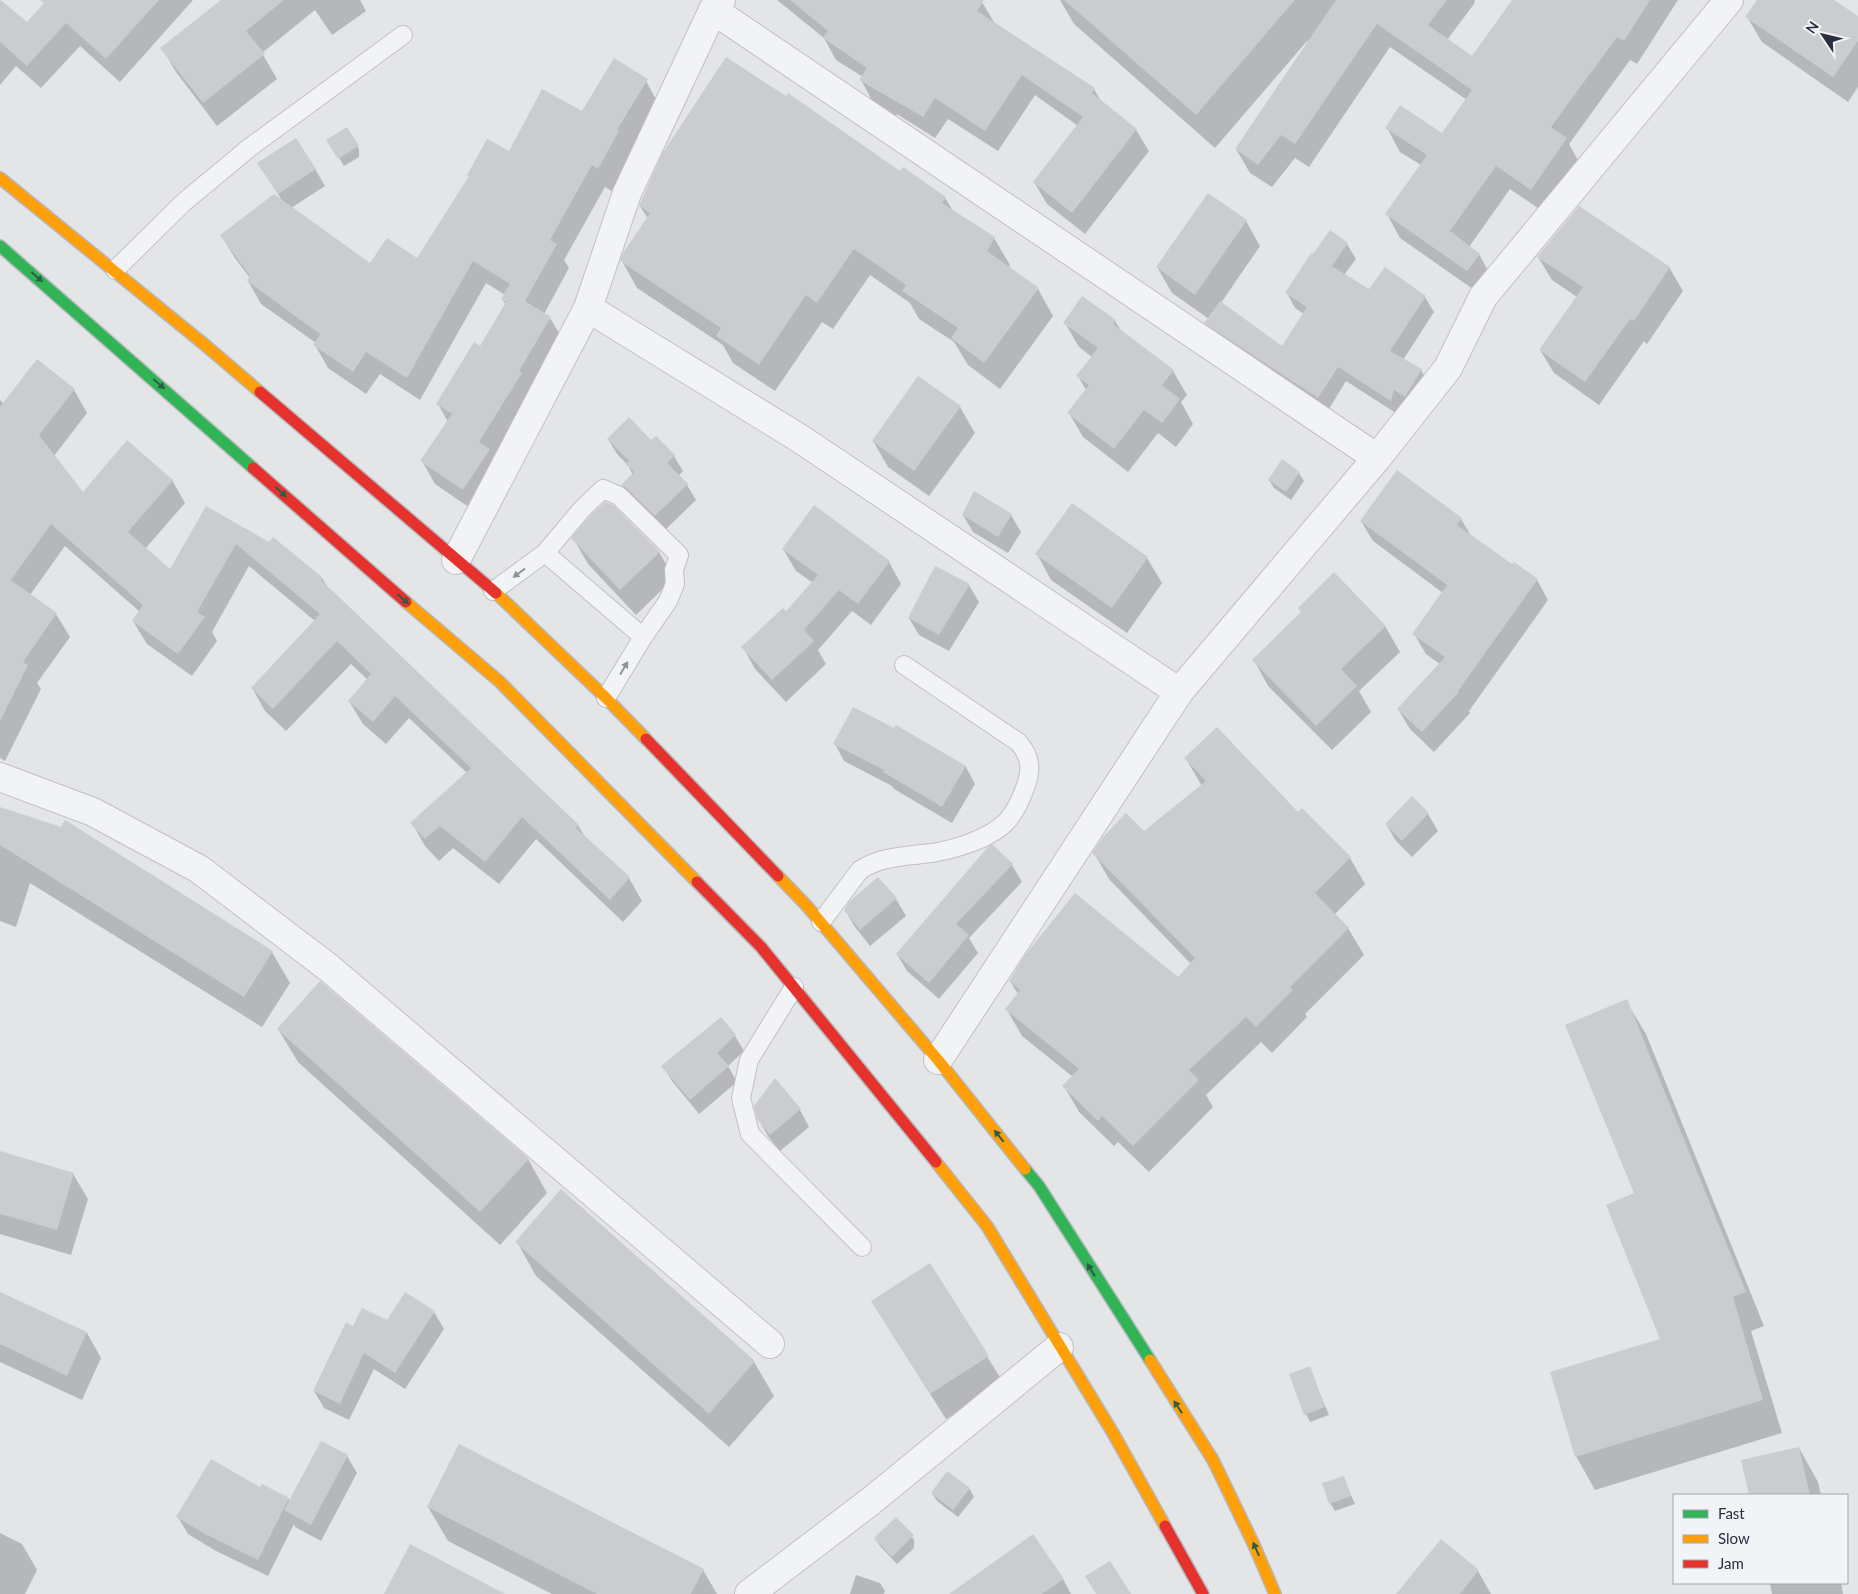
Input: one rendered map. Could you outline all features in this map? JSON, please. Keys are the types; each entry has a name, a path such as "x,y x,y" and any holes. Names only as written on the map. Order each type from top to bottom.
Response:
{"highway":[{"path":"0,178 115,270 493,591 606,698 806,905 938,1060 1039,1186 1208,1452 1254,1545 1275,1594"},
{"path":"2,251 500,682 761,947 865,1073 987,1226 1059,1347 1114,1433 1198,1592"}],"street":[{"path":"938,1060 1179,692 1377,458 1448,368 1483,298 1729,0"},
{"path":"456,560 588,308 627,193 717,5 1377,458"},
{"path":"588,308 799,438 1179,692"},
{"path":"0,777 93,812 198,869 329,968 770,1344"},
{"path":"749,1594 871,1501 1059,1347"}],"lane":[{"path":"115,270 184,202 242,154 403,35"},
{"path":"493,591 545,553 582,509 603,489 619,496 679,555 674,570 675,584 668,601 643,637 606,698"},
{"path":"545,553 643,637"},
{"path":"821,922 860,870 867,865 898,856 942,851 984,837 1007,822 1027,784 1030,765 1028,756 1018,742 904,665"},
{"path":"794,987 749,1060 741,1098 750,1134 862,1247"}],"building":[{"path":"0,0 27,22 44,3 40,0 159,0 106,59 66,23 27,66 0,42"},
{"path":"221,0 284,0 246,31 265,54 203,103 160,48"},
{"path":"790,0 984,0 977,11 1095,88 1092,93 1137,129 1072,213 1033,182 1083,117 1022,75 985,131 935,98 923,117 859,80 867,68 823,38 828,31"},
{"path":"1064,0 1295,0 1196,115"},
{"path":"1336,0 1447,0 1428,25 1472,56 1512,0 1650,0 1624,41 1617,37 1551,127 1567,138 1531,190 1496,166 1450,231 1480,254 1467,271 1385,214 1427,155 1385,128 1400,105 1442,133 1472,90 1377,24 1295,144 1281,135 1258,165 1235,149"},
{"path":"1757,0 1834,0 1858,16 1858,41 1833,77 1745,17"},
{"path":"726,57 786,96 788,93 900,171 903,167 946,197 942,203 995,237 987,251 1039,288 984,363 951,338 958,328 902,291 906,285 854,249 817,303 806,295 759,365 716,336 721,328 620,261 623,253 650,213 639,206 662,154"},
{"path":"614,58 648,79 617,130 619,131 598,169 592,165 550,240 557,244 525,301 551,317 519,371 522,373 479,442 490,449 463,490 420,461 452,414 436,404 474,342 480,346 506,302 501,299 510,284 473,261 407,378 366,352 353,372 313,345 320,334 247,281 250,276 220,235 274,194 370,263 387,238 417,258 469,176 467,175 487,139 509,151 542,89 582,111"},
{"path":"347,127 359,146 338,159 326,140"},
{"path":"296,138 316,169 278,194 257,163"},
{"path":"1208,193 1247,220 1195,295 1156,267"},
{"path":"1579,206 1670,267 1634,321 1630,319 1585,382 1539,350 1583,287 1537,257"},
{"path":"1330,230 1348,243 1332,266 1369,289 1385,267 1426,296 1390,351 1422,369 1405,397 1394,390 1391,401 1338,367 1318,398 1204,323 1220,301 1282,346 1307,307 1285,293 1311,253 1313,254"},
{"path":"1082,296 1116,320 1113,324 1174,370 1162,385 1180,399 1162,423 1144,410 1114,449 1067,413 1089,385 1076,376 1098,348 1063,323"},
{"path":"37,359 75,389 39,435 83,492 127,440 173,480 128,532 170,569 206,506 269,542 273,537 323,578 321,580 579,825 576,828 630,877 610,900 522,817 485,862 440,826 425,839 410,823 471,768 395,696 373,722 348,701 371,674 337,641 273,709 251,688 320,614 236,544 197,612 205,617 178,654 132,621 143,605 51,524 11,580 57,613 23,662 28,665 0,721 0,407"},
{"path":"918,376 961,406 914,471 872,441"},
{"path":"629,417 651,440 656,436 675,455 667,463 688,484 655,516 621,485 634,472 626,464 629,461 607,439"},
{"path":"1282,459 1300,472 1286,492 1268,480"},
{"path":"1397,470 1462,518 1457,525 1512,564 1514,562 1538,579 1459,692 1422,732 1397,709 1445,657 1412,634 1447,585 1360,521"},
{"path":"974,491 1012,514 998,537 962,515"},
{"path":"605,502 613,505 660,552 620,590 571,538"},
{"path":"1072,503 1148,557 1112,608 1035,554"},
{"path":"814,505 890,561 858,604 839,590 804,630 814,641 772,680 741,647 783,608 786,611 818,575 782,549"},
{"path":"935,566 970,584 939,635 908,618"},
{"path":"1334,572 1386,626 1341,669 1357,686 1316,726 1252,660 1301,612 1298,608"},
{"path":"853,707 894,728 896,725 966,766 942,807 883,772 884,770 833,744"},
{"path":"1217,727 1298,812 1302,808 1351,857 1315,893 1349,928 1290,987 1293,990 1256,1027 1246,1017 1189,1070 1199,1080 1133,1146 1102,1116 1098,1121 1062,1086 1079,1069 1005,1009 1020,990 1009,981 1025,955 1075,893 1178,977 1195,958 1092,853 1104,836 1126,813 1144,831 1206,781 1184,758"},
{"path":"1412,796 1429,813 1402,841 1385,824"},
{"path":"0,807 61,827 65,820 273,951 244,997 0,845"},
{"path":"992,844 1013,864 956,924 969,935 929,983 896,954"},
{"path":"878,877 897,898 860,930 844,910 849,902"},
{"path":"320,981 529,1159 480,1212 277,1029"},
{"path":"1627,999 1746,1292 1733,1297 1763,1400 1575,1457 1550,1372 1660,1339 1606,1205 1634,1193 1565,1025"},
{"path":"721,1017 736,1035 717,1053 729,1066 690,1100 661,1066"},
{"path":"775,1078 801,1109 770,1135 757,1119 754,1106"},
{"path":"0,1151 74,1173 57,1230 0,1214"},
{"path":"561,1189 755,1361 709,1414 515,1242"},
{"path":"930,1263 989,1356 930,1394 871,1301"},
{"path":"0,1292 87,1332 67,1376 0,1344"},
{"path":"405,1292 435,1311 395,1373 364,1353 340,1404 313,1391 346,1322 353,1326 362,1308 387,1320"},
{"path":"1310,1366 1325,1407 1304,1415 1289,1374"},
{"path":"321,1441 348,1455 311,1525 284,1510"},
{"path":"459,1444 704,1569 691,1594 597,1594 427,1507"},
{"path":"1799,1447 1810,1494 1749,1494 1741,1460"},
{"path":"211,1459 260,1487 262,1484 289,1498 258,1560 205,1534 176,1517"},
{"path":"947,1471 970,1488 953,1510 931,1493"},
{"path":"1344,1476 1351,1496 1329,1504 1322,1483"},
{"path":"896,1517 914,1535 892,1557 874,1538"},
{"path":"1033,1534 1064,1579 1042,1594 949,1594"},
{"path":"1441,1539 1479,1570 1460,1594 1396,1594"},
{"path":"410,1544 505,1594 384,1594"},
{"path":"1110,1561 1131,1594 1096,1594 1085,1576"}],"traffic: fast":[{"path":"0,246 253,468"},
{"path":"1025,1169 1039,1186 1150,1360"}],"traffic: slow":[{"path":"0,178 260,392"},
{"path":"496,593 646,739"},
{"path":"406,602 500,682 697,882"},
{"path":"778,876 806,905 938,1060 1025,1169"},
{"path":"936,1162 987,1226 1113,1433 1165,1526"},
{"path":"1150,1360 1213,1460 1254,1545 1275,1594"}],"traffic: jam":[{"path":"260,392 496,593"},
{"path":"253,468 406,602"},
{"path":"646,739 778,876"},
{"path":"697,882 761,947 936,1162"},
{"path":"1165,1526 1203,1594"}]}
